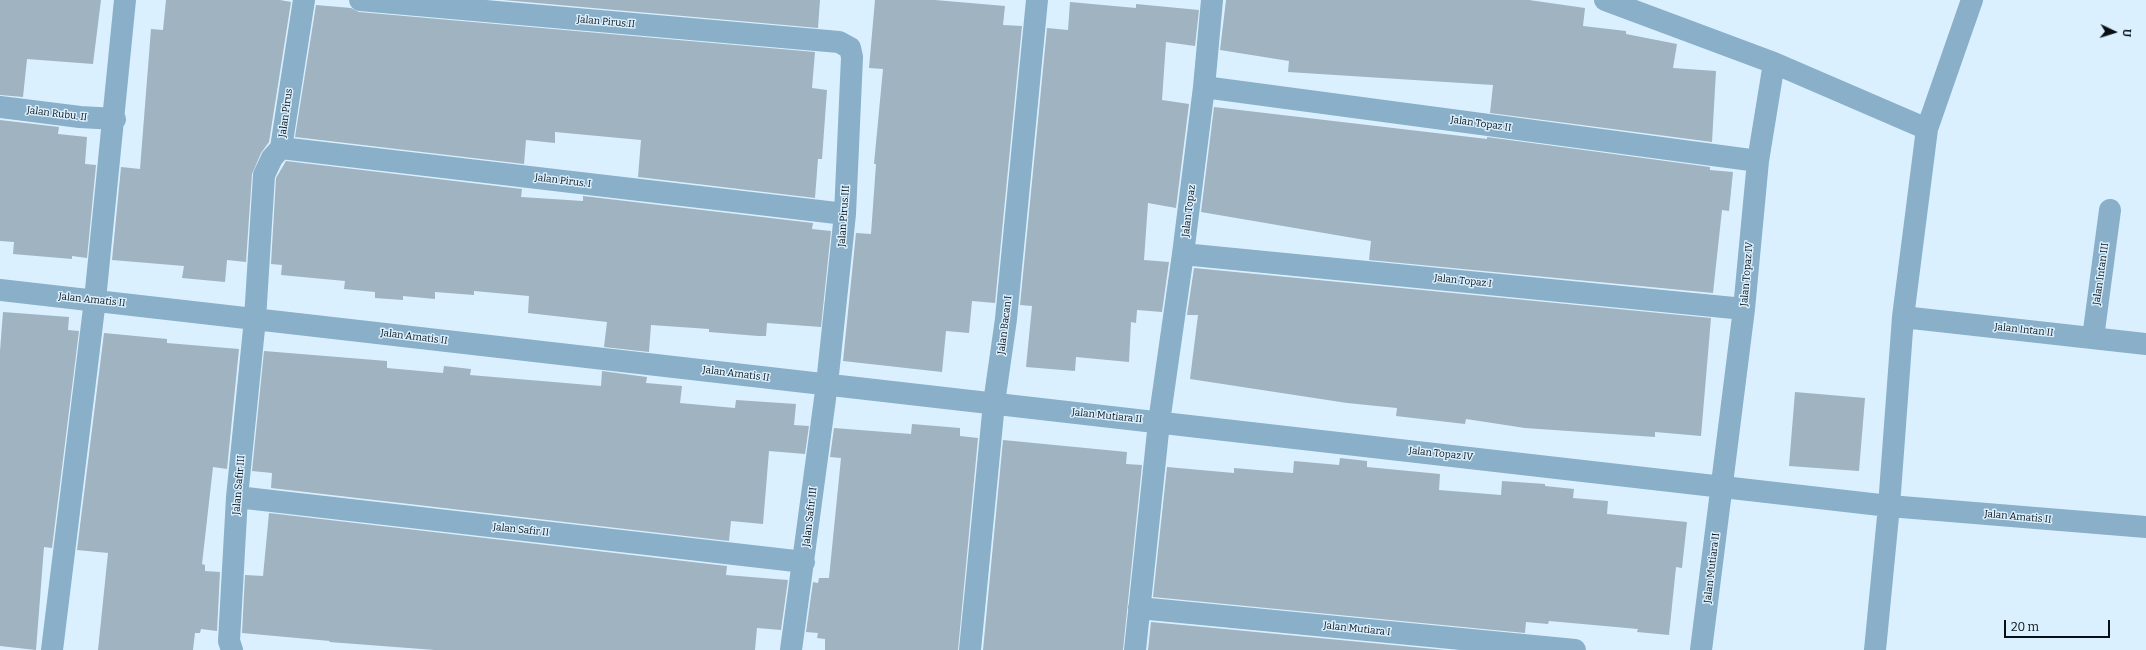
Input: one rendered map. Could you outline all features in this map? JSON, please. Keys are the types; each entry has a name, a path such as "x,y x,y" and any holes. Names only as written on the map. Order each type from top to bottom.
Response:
{"street":[{"path":"52,650 95,300 125,0"},
{"name":"Jalan Pirus","path":"255,319 264,174 272,158 281,148 304,0"},
{"name":"Jalan Pirus.II","path":"360,0 839,42 850,48"},
{"name":"Jalan Bacan I","path":"970,650 994,403 1006,319 1037,0"},
{"name":"Jalan Topaz","path":"1159,422 1183,254 1204,87 1212,0"},
{"path":"1604,0 1774,63 1927,129"},
{"path":"1875,650 1889,506 1903,317 1927,129 1972,0"},
{"name":"Jalan Pirus.III","path":"827,384 845,214 852,56 850,48"},
{"name":"Jalan Topaz IV","path":"1722,486 1744,309 1758,161 1774,63"},
{"name":"Jalan Topaz II","path":"1204,87 1758,161"},
{"name":"Jalan Rubu. II","path":"0,107 80,118 114,119"},
{"name":"Jalan Pirus. I","path":"281,148 845,214"},
{"name":"Jalan Intan III","path":"2093,338 2110,210"},
{"name":"Jalan Topaz I","path":"1183,254 1744,309"},
{"name":"Jalan Amatis II","path":"0,290 827,384"},
{"name":"Jalan Intan II","path":"1903,317 2146,344"},
{"name":"Jalan Safir III","path":"232,650 229,641 237,497 255,319"},
{"name":"Jalan Mutiara II","path":"827,384 1159,422"},
{"name":"Jalan Safir III","path":"792,650 827,384"},
{"path":"1135,650 1159,422"},
{"name":"Jalan Topaz IV","path":"1159,422 1889,506"},
{"name":"Jalan Mutiara II","path":"1701,650 1722,486"},
{"name":"Jalan Safir II","path":"237,497 804,562"},
{"name":"Jalan Amatis II","path":"1889,506 2146,528"},
{"name":"Jalan Mutiara I","path":"1139,608 1575,650"}],"building":[{"path":"0,0 101,0 93,64 27,59 23,97 0,95"},
{"path":"166,0 280,0 291,2 269,142 261,153 252,174 246,262 227,260 225,282 182,278 184,266 112,260 121,167 140,169 151,29 163,30"},
{"path":"503,0 820,0 818,28"},
{"path":"875,0 935,0 1005,6 1003,25 1022,26 995,303 972,301 969,333 946,331 942,372 843,361 856,233 871,234 876,164 874,164 883,69 869,68"},
{"path":"1226,0 1529,0 1585,8 1583,26 1626,31 1626,34 1677,44 1673,68 1716,71 1712,142 1490,113 1493,85 1288,72 1289,61 1220,50"},
{"path":"1070,2 1136,8 1136,4 1199,10 1195,46 1166,42 1162,100 1189,104 1176,208 1148,203 1144,260 1169,262 1162,312 1137,310 1136,323 1131,322 1129,362 1076,357 1075,371 1026,367 1032,306 1020,305 1047,28 1068,30"},
{"path":"316,5 351,8 359,12 815,52 812,88 827,90 822,159 818,159 815,198 638,177 641,140 555,132 555,143 526,140 524,164 295,137"},
{"path":"1214,107 1487,139 1487,137 1710,167 1710,170 1733,172 1729,211 1722,210 1713,293 1369,260 1371,241 1201,212"},
{"path":"0,120 59,127 58,134 87,137 85,164 96,165 87,258 72,256 72,259 13,254 14,242 0,241"},
{"path":"286,161 522,189 521,197 583,201 583,196 813,223 812,229 831,231 821,327 767,323 766,336 758,336 709,332 709,329 651,325 649,352 604,347 607,322 528,313 529,296 474,291 474,295 435,292 435,299 403,296 403,300 375,298 375,292 344,289 345,281 281,275 282,265 271,264 276,178"},
{"path":"1194,268 1711,318 1701,436 1655,432 1655,437 1525,428 1466,419 1465,424 1396,416 1397,408 1347,403 1190,379 1198,315 1187,315"},
{"path":"3,312 69,317 68,330 79,331 52,548 44,547 36,650 0,646 0,351"},
{"path":"104,333 167,339 167,343 239,349 227,469 213,467 202,564 205,565 205,571 220,572 217,631 201,629 200,633 195,633 193,650 98,650 108,553 77,550"},
{"path":"264,351 387,361 387,368 443,373 444,366 471,369 470,375 601,386 602,371 647,377 646,383 682,386 680,403 735,408 736,400 796,404 794,425 809,426 805,454 769,451 763,524 731,521 729,541 271,488 272,473 252,471"},
{"path":"1795,392 1865,398 1859,471 1789,466"},
{"path":"912,424 960,428 960,436 978,438 958,650 825,650 825,639 817,638 818,633 806,632 813,582 818,583 819,578 829,578 841,458 830,457 834,428 911,434"},
{"path":"1003,440 1127,452 1126,464 1142,465 1123,650 983,650"},
{"path":"1340,458 1367,461 1367,467 1440,474 1439,490 1501,495 1502,481 1545,484 1545,486 1574,489 1573,498 1608,501 1607,514 1687,522 1682,568 1676,567 1669,635 1637,632 1638,629 1549,621 1548,624 1526,622 1525,633 1153,597 1167,467 1234,473 1234,468 1293,473 1294,461 1339,465"},
{"path":"269,513 727,566 726,575 788,580 781,630 757,628 755,650 435,650 329,642 330,641 242,633 245,575 263,576"},
{"path":"1151,622 1445,650 1148,650"}]}
